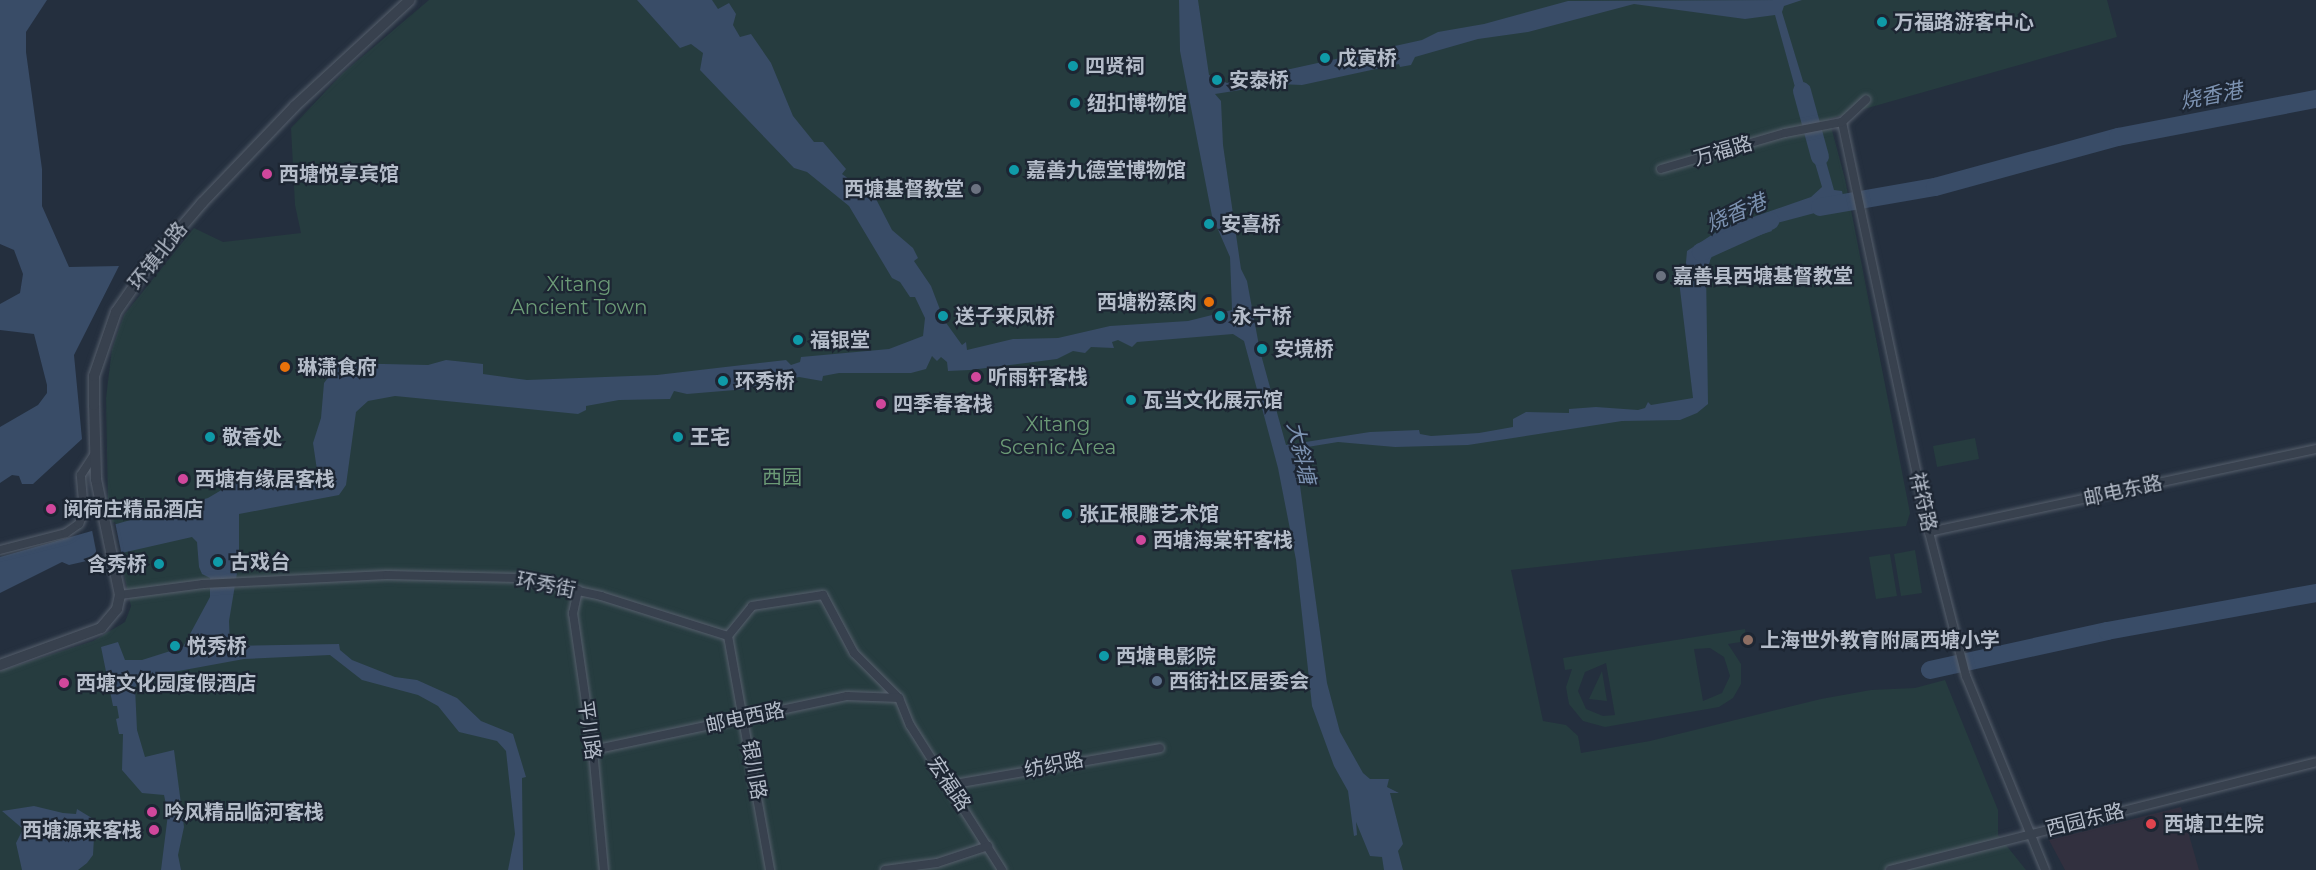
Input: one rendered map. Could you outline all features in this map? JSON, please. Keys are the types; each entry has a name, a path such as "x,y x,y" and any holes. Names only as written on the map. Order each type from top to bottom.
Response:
{"street":[{"name":"环镇北路","path":"120,595 100,504 94,376 116,312 141,275 202,203 295,106 410,0"},
{"path":"1842,122 1866,100"},
{"name":"万福路","path":"1661,170 1785,133 1823,123 1842,122"},
{"name":"祥符路","path":"1842,122 1929,532 1960,654 1966,676 2028,834 2045,870"},
{"name":"邮电东路","path":"1929,532 2316,449"},
{"path":"0,550 66,533 79,524 84,512 81,475 98,450"},
{"name":"环秀街","path":"120,595 203,584 465,574 518,578 578,590 728,636"},
{"name":"平川路","path":"578,590 573,613 593,750 604,870"},
{"path":"0,665 101,628 114,615 120,595"},
{"path":"728,636 752,606 823,595 854,653 898,698"},
{"name":"银川路","path":"728,636 745,718 770,870"},
{"name":"邮电西路","path":"593,750 847,696 898,698"},
{"name":"宏福路","path":"898,698 910,725 1002,870"},
{"name":"纺织路","path":"950,785 1160,748"},
{"name":"西园东路","path":"1890,870 2316,762"},
{"path":"885,870 937,863 988,846"}],"shaded area":[{"name":"西塘卫生院","path":"2181,807 2199,870 2065,870 2049,840"}],"green space":[{"name":"Xitang Scenic Area","path":"429,0 2107,0 2117,37 1829,119 1845,179 1910,513 1906,526 1511,570 1543,721 1566,725 1578,736 1581,753 1650,741 1821,699 1871,690 1915,688 1945,680 1998,810 1998,835 2026,870 0,870 0,671 93,641 125,622 131,606 108,502 106,398 112,349 124,315 194,228 223,242 301,233 295,205 291,128 343,73"},
{"path":"1975,438 1979,459 1937,467 1933,446"},
{"path":"1915,550 1922,593 1901,596 1894,554"},
{"path":"1890,554 1897,596 1876,599 1869,557"},
{"path":"1745,629 1747,641 1728,644 1741,664 1741,684 1733,698 1719,707 1605,727 1583,721 1569,704 1566,687 1572,669 1565,670 1563,658","holes":["1710,648 1724,657 1730,676 1722,693 1703,701 1694,649","1606,663 1615,715 1603,716 1586,709 1578,691 1585,672"]},
{"path":"1602,671 1607,701 1589,699"}],"water":[{"path":"0,0 47,0 26,32 26,52 42,169 42,206 69,267 119,266 74,355 82,439 33,484 22,484 19,476 12,475 0,483 0,427 38,405 47,393 47,385 34,334 0,330 0,304 20,293 23,274 14,250 0,244"},
{"path":"637,0 712,0 718,9 729,3 736,14 733,25 740,37 751,34 771,63 793,116 814,142 823,142 846,169 842,174 876,199 892,230 913,248 918,258 914,261 931,286 944,320 962,345 966,342 967,350 1013,339 1058,338 1110,326 1188,321 1232,310 1230,257 1212,216 1180,51 1179,0 1198,0 1209,75 1227,83 1422,40 1438,32 1484,24 1568,1 1802,0 1784,6 1782,12 1813,114 1803,116 1775,15 1745,19 1634,4 1528,32 1478,39 1415,57 1411,65 1400,67 1399,64 1302,85 1278,84 1215,94 1221,101 1223,145 1241,269 1247,281 1260,351 1286,445 1370,432 1419,430 1420,434 1431,436 1479,433 1513,427 1513,419 1526,412 1569,413 1569,409 1596,407 1638,410 1645,408 1648,402 1651,405 1693,398 1679,281 1685,274 1687,251 1724,227 1811,197 1822,187 1807,136 1818,133 1834,190 1842,191 1845,205 1770,225 1772,231 1751,238 1747,229 1718,243 1706,269 1708,404 1697,413 1680,420 1622,421 1468,445 1395,447 1338,442 1295,449 1327,683 1340,732 1363,773 1370,779 1389,779 1387,787 1399,793 1390,793 1403,844 1398,851 1403,870 1384,870 1382,857 1370,856 1356,822 1357,835 1354,836 1348,791 1334,766 1312,706 1296,560 1278,468 1244,341 1233,334 1137,342 1132,347 1118,340 1112,342 1114,348 1091,347 1085,353 1073,351 1057,359 970,370 948,371 947,362 941,357 937,361 932,356 926,369 911,373 839,373 823,376 822,381 799,377 747,389 687,394 674,391 670,399 619,400 586,406 586,410 578,414 395,396 368,401 356,412 346,485 339,495 239,514 239,561 229,621 230,646 339,644 340,650 352,660 395,677 417,680 457,698 481,721 513,734 526,777 522,778 523,870 508,870 515,834 506,751 497,741 459,732 438,706 418,695 362,680 330,655 244,659 146,677 135,687 137,730 145,757 174,750 184,827 178,855 181,870 161,870 168,814 164,795 142,793 122,770 123,734 119,734 116,719 119,718 117,706 113,706 101,647 118,642 125,660 142,660 183,647 210,597 210,578 202,574 199,567 197,542 192,537 69,565 62,562 0,593 0,557 208,498 235,482 256,478 255,474 262,472 259,482 317,470 313,443 321,418 324,383 339,363 428,365 446,360 483,364 483,374 527,380 657,375 786,360 791,365 800,362 801,357 889,349 923,336 925,318 915,297 910,297 900,282 892,278 849,206 807,172 794,168 700,70 703,53 691,44 680,48"},
{"path":"34,806 76,814 77,809 95,820 93,855 87,863 78,870 22,870 16,843 23,829 2,811"}],"pier":[{"path":"115,522 122,556 98,561 92,530"}],"waterway":[{"path":"1802,91 1820,157"},
{"name":"烧香港","path":"1820,207 1935,187 2118,137 2316,99"},
{"name":"烧香港","path":"1701,260 1701,252 1770,221"},
{"path":"1930,670 2107,631 2316,593"}],"place":[{"name":"万福路游客中心","path":"1882,22"},
{"name":"戊寅桥","path":"1325,58"},
{"name":"四贤祠","path":"1073,66"},
{"name":"安泰桥","path":"1217,80"},
{"name":"纽扣博物馆","path":"1075,103"},
{"name":"嘉善九德堂博物馆","path":"1014,170"},
{"name":"西塘悦享宾馆","path":"267,174"},
{"name":"西塘基督教堂","path":"976,189"},
{"name":"安喜桥","path":"1209,224"},
{"name":"嘉善县西塘基督教堂","path":"1661,276"},
{"name":"西塘粉蒸肉","path":"1209,302"},
{"name":"送子来凤桥","path":"943,316"},
{"name":"永宁桥","path":"1220,316"},
{"name":"福银堂","path":"798,340"},
{"name":"安境桥","path":"1262,349"},
{"name":"琳潇食府","path":"285,367"},
{"name":"听雨轩客栈","path":"976,377"},
{"name":"环秀桥","path":"723,381"},
{"name":"瓦当文化展示馆","path":"1131,400"},
{"name":"四季春客栈","path":"881,404"},
{"name":"敬香处","path":"210,437"},
{"name":"王宅","path":"678,437"},
{"name":"西塘有缘居客栈","path":"183,479"},
{"name":"阅荷庄精品酒店","path":"51,509"},
{"name":"张正根雕艺术馆","path":"1067,514"},
{"name":"西塘海棠轩客栈","path":"1141,540"},
{"name":"古戏台","path":"218,562"},
{"name":"含秀桥","path":"159,564"},
{"name":"上海世外教育附属西塘小学","path":"1748,640"},
{"name":"悦秀桥","path":"175,646"},
{"name":"西塘电影院","path":"1104,656"},
{"name":"西街社区居委会","path":"1157,681"},
{"name":"西塘文化园度假酒店","path":"64,683"},
{"name":"吟风精品临河客栈","path":"152,812"},
{"name":"西塘卫生院","path":"2151,824"},
{"name":"西塘源来客栈","path":"154,830"}],"park label":[{"name":"Xitang Ancient Town","path":"579,296"},
{"name":"西园","path":"782,477"}],"water label":[{"name":"大斜塘","path":"1301,453"}]}
